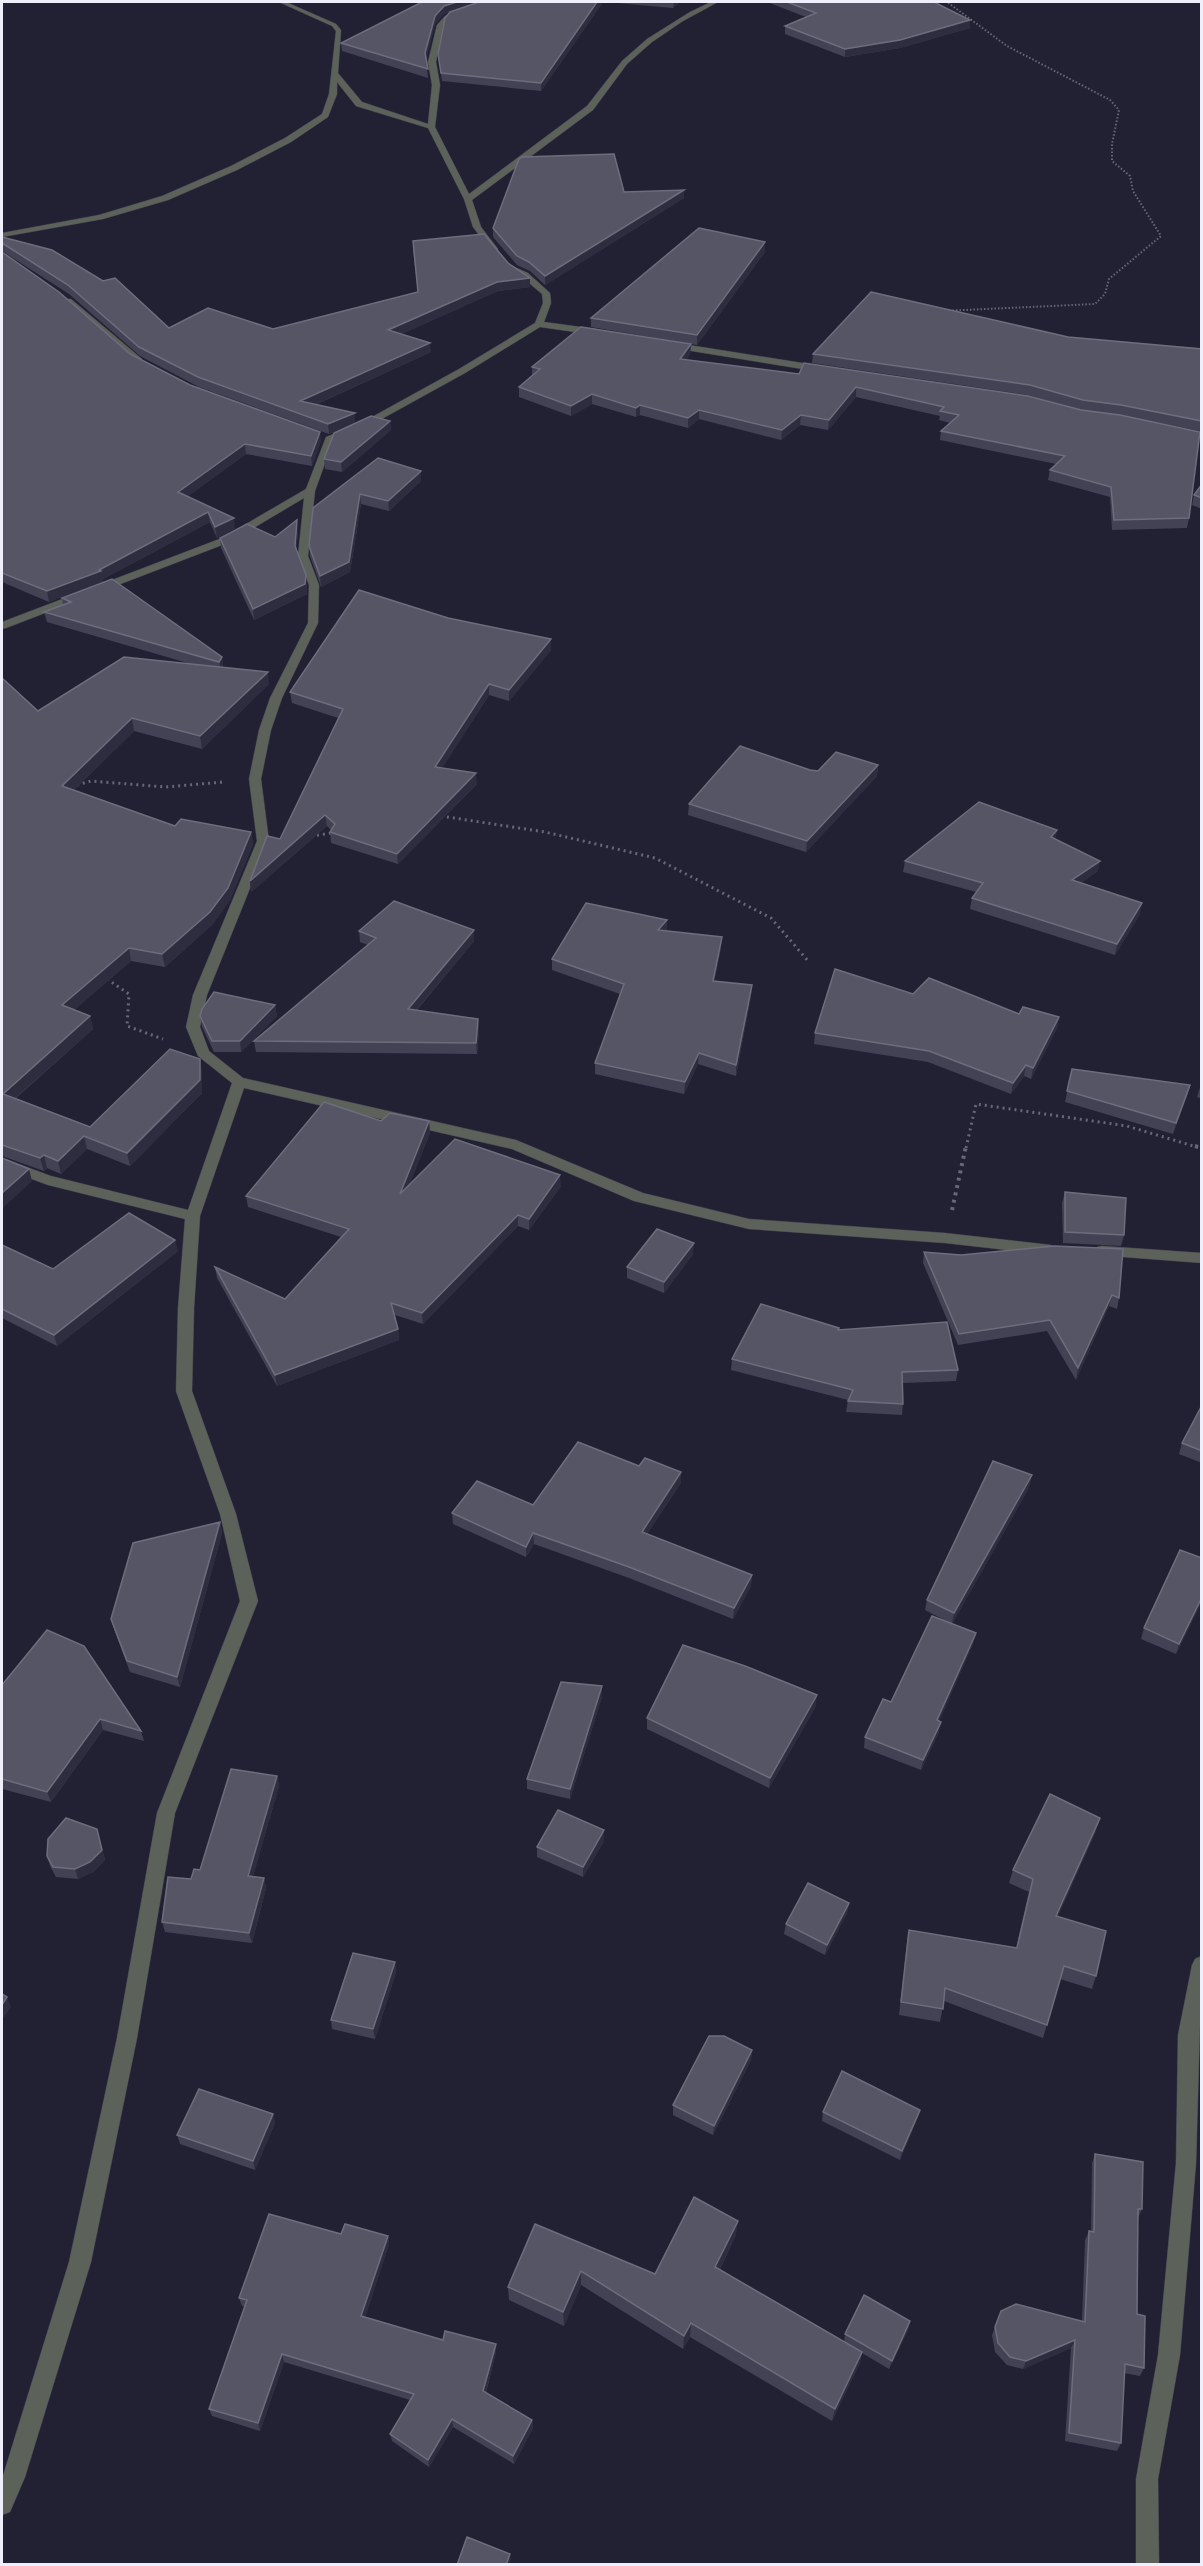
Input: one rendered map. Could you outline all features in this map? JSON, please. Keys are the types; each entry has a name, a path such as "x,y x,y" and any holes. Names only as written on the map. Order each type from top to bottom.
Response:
{"street":[{"path":"2,235 100,217 165,198 234,168 288,140 326,115 333,94 339,31 334,25 282,2"},
{"path":"490,2 447,17 441,25 432,63 436,85 431,127 468,199 477,227 513,269 525,275 546,293 547,303 539,324 462,371 414,395 366,424 324,438 310,491 303,556 314,585 313,623 276,698 265,730 255,779 263,841 200,995 193,1027 203,1053 239,1082 344,1104 516,1145 639,1197 749,1224 945,1238 1067,1250"},
{"path":"468,199 514,167 553,134 590,108 605,93 629,58 659,33 683,17 715,2"},
{"path":"334,73 359,104 431,127"},
{"path":"56,292 136,360 145,365"},
{"path":"539,324 606,333"},
{"path":"663,344 833,371"},
{"path":"2,626 226,540 310,491"},
{"path":"2,2504 14,2476 80,2262 127,2038 166,1813 249,1601 228,1514 184,1390 186,1308 193,1216 239,1082"},
{"path":"2,1163 48,1180 193,1216"},
{"path":"1091,1251 1202,1257"},
{"path":"1147,2565 1147,2479 1169,2355 1186,2163 1188,2035 1202,1965"}],"path":[{"path":"937,318 944,309 1037,308 1095,304 1105,294 1109,279 1161,236 1133,191 1130,176 1112,161 1112,144 1119,111 1110,100 1007,46 946,2"},
{"path":"72,786 92,781 165,787 255,779"},
{"path":"433,818 444,816 545,832 655,858 771,918 809,962"},
{"path":"263,841 340,833"},
{"path":"105,978 129,994 128,1026 203,1053"},
{"path":"945,1238 976,1104 1126,1126 1202,1148"}],"building":[{"path":"422,2 457,2 444,6 435,16 425,53 428,69 341,43"},
{"path":"479,2 597,2 541,83 441,73 438,54 445,18 450,12"},
{"path":"787,2 934,2 970,20 900,40 845,49 785,26 816,13"},
{"path":"614,154 624,192 684,190 545,276 529,262 517,256 493,228 519,159 522,157"},
{"path":"699,228 765,242 697,335 591,318"},
{"path":"484,234 508,263 530,278 497,282 388,330 430,343 300,401 355,413 328,424 198,377 139,347 68,285 2,243 2,237 52,250 103,281 115,278 169,328 208,308 273,329 418,292 413,241"},
{"path":"2,252 59,292 130,354 190,385 320,432 311,456 245,444 178,492 234,518 215,527 208,512 99,570 101,571 47,591 2,573"},
{"path":"871,292 1068,337 1202,349 1202,421 1083,400 1030,385 813,354"},
{"path":"581,327 691,344 680,359 799,374 804,363 1028,396 1081,410 1120,415 1200,432 1189,518 1114,520 1111,487 1050,470 1065,456 941,431 959,415 940,411 944,407 856,387 829,420 801,415 782,430 699,410 688,418 640,405 636,408 592,394 571,406 519,387 540,369 532,367"},
{"path":"371,416 390,421 341,462 324,459 334,433"},
{"path":"378,458 421,471 388,501 360,494 349,562 320,576 309,546 313,508"},
{"path":"1202,484 1202,498 1194,495"},
{"path":"297,520 295,546 306,575 305,584 253,609 220,538 247,524 275,537"},
{"path":"112,579 222,657 219,662 44,612 71,602 62,598"},
{"path":"359,590 448,618 551,639 509,690 489,684 435,767 476,773 397,854 330,832 335,824 325,815 250,881 267,836 280,839 343,709 290,692"},
{"path":"124,657 268,672 200,736 132,718 62,786 175,826 181,819 251,832 228,888 210,912 162,954 129,948 62,1005 90,1016 3,1094 90,1127 170,1049 200,1059 200,1080 127,1153 84,1136 58,1161 44,1155 40,1158 2,1145 2,678 38,711"},
{"path":"740,746 810,770 818,771 836,752 878,765 807,841 689,804"},
{"path":"979,802 1057,830 1051,837 1100,861 1072,880 1142,903 1117,944 972,898 983,883 905,861"},
{"path":"394,901 474,930 408,1009 478,1019 476,1043 254,1041 376,938 359,931"},
{"path":"586,903 667,920 658,930 722,937 713,981 752,985 736,1065 699,1053 685,1082 595,1063 624,984 552,959"},
{"path":"835,969 913,994 929,978 1019,1014 1023,1007 1059,1017 1033,1068 1026,1065 1013,1083 929,1051 815,1033"},
{"path":"214,992 275,1005 240,1041 212,1041 200,1016"},
{"path":"1072,1069 1190,1085 1176,1123 1067,1091"},
{"path":"324,1102 381,1121 390,1113 429,1121 400,1194 455,1139 560,1175 529,1219 518,1215 422,1313 391,1303 398,1329 275,1375 215,1267 285,1299 349,1229 246,1196"},
{"path":"2,1158 29,1169 2,1193"},
{"path":"1065,1192 1126,1198 1124,1235 1065,1232"},
{"path":"129,1213 175,1240 54,1335 2,1309 2,1245 53,1269"},
{"path":"657,1229 694,1243 664,1282 627,1267"},
{"path":"1054,1246 1123,1249 1119,1298 1112,1295 1078,1368 1050,1320 959,1334 924,1252 961,1255"},
{"path":"761,1304 839,1328 838,1330 947,1322 958,1370 902,1372 903,1404 848,1401 853,1390 732,1359"},
{"path":"1202,1405 1202,1451 1182,1443"},
{"path":"578,1442 639,1466 645,1458 681,1472 642,1532 752,1575 734,1608 533,1533 526,1547 452,1513 477,1481 533,1505"},
{"path":"993,1461 1032,1475 954,1613 927,1600"},
{"path":"220,1522 177,1677 127,1661 111,1619 133,1543"},
{"path":"1180,1550 1202,1558 1202,1597 1179,1644 1144,1628"},
{"path":"932,1616 976,1633 937,1720 941,1722 923,1760 865,1737 883,1699 891,1702"},
{"path":"47,1630 84,1646 141,1731 100,1719 47,1792 2,1779 2,1685"},
{"path":"683,1645 745,1666 817,1695 770,1778 647,1718"},
{"path":"561,1682 602,1686 570,1789 527,1779"},
{"path":"231,1769 277,1776 248,1876 264,1878 249,1933 162,1922 168,1877 191,1879 194,1869 200,1870"},
{"path":"1050,1794 1100,1818 1056,1916 1106,1931 1096,1976 1064,1966 1047,2025 945,1988 943,2009 901,2002 909,1930 1017,1948 1033,1879 1013,1870"},
{"path":"558,1810 604,1830 583,1867 537,1847"},
{"path":"66,1818 97,1829 102,1850 90,1862 75,1869 53,1867 47,1856 48,1839"},
{"path":"808,1883 849,1903 827,1945 786,1924"},
{"path":"353,1953 395,1962 373,2029 331,2020"},
{"path":"2,1994 7,1997 2,2005"},
{"path":"709,2036 724,2036 752,2050 714,2126 673,2105"},
{"path":"842,2071 920,2110 902,2151 823,2112"},
{"path":"199,2089 273,2114 253,2161 177,2135"},
{"path":"1095,2154 1143,2162 1142,2209 1138,2209 1137,2314 1145,2316 1144,2368 1125,2364 1121,2443 1069,2433 1075,2340 1026,2361 1010,2357 998,2343 995,2327 1001,2311 1016,2304 1085,2322 1089,2231 1094,2232"},
{"path":"694,2197 738,2221 715,2267 862,2352 835,2409 691,2323 684,2336 581,2271 563,2312 508,2287 535,2224 655,2274"},
{"path":"269,2214 341,2234 345,2224 388,2236 361,2316 443,2340 445,2331 496,2344 483,2391 532,2420 513,2456 452,2419 428,2460 390,2434 414,2394 282,2354 258,2423 209,2409 247,2300 239,2298"},
{"path":"864,2295 910,2321 892,2361 845,2334"},
{"path":"467,2537 510,2554 506,2565 457,2565"}]}
